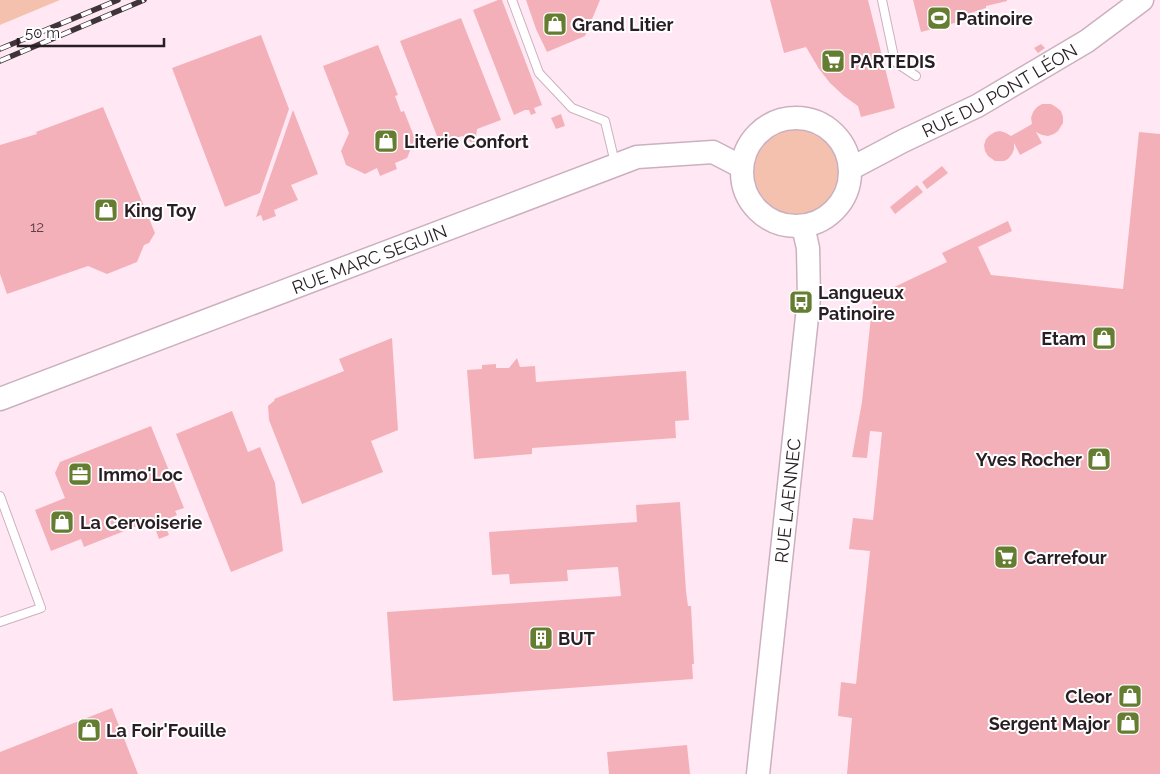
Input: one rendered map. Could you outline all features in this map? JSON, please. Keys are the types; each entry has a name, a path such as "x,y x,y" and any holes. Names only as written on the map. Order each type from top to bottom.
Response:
{"street":[{"name":"RUE DU PONT LÉON","path":"850,169 977,106 1087,41 1142,0"},
{"path":"788,118 806,118 823,124 837,136 846,151 850,169 849,185 843,200 832,213 819,222 803,226 787,226 771,221 758,211 748,199 742,183 742,167 746,149 756,134 771,124 788,118"},
{"name":"RUE MARC SEGUIN","path":"0,399 637,157 713,152 742,167"},
{"name":"RUE LAENNEC","path":"758,774 809,298 808,248 803,226"}],"lane":[{"path":"512,0 539,74 572,108 605,121 616,165"},
{"path":"882,0 894,62 916,76"},
{"path":"0,496 41,608 0,622"}],"shaded area":[{"path":"0,0 60,0 0,25"},
{"path":"60,0 1160,0 1160,774 0,774 0,25"},
{"path":"797,128 814,131 828,141 838,155 841,172 838,189 828,203 814,213 797,216 780,213 766,203 756,189 753,172 756,155 766,141 780,131"}],"building":[{"path":"502,0 542,105 534,108 536,113 531,115 529,110 525,110 514,115 473,10"},
{"path":"526,0 600,0 585,36 547,52 536,29"},
{"path":"770,0 868,0 895,108 861,117 858,106 830,83 806,47 784,53"},
{"name":"Patinoire","path":"913,0 1007,1 986,6 986,8 961,16 962,21 921,32"},
{"path":"461,18 501,120 477,129 475,145 462,136 440,144 400,41"},
{"path":"261,35 289,109 260,193 225,207 172,68"},
{"path":"1041,44 1045,48 1038,53 1034,48"},
{"path":"378,45 398,95 395,96 401,112 404,111 415,139 407,158 395,163 397,169 380,176 377,168 365,174 346,165 341,151 349,133 323,66"},
{"path":"1042,104 1051,104 1061,111 1063,123 1058,131 1048,136 1036,132 1042,143 1020,155 1014,143 1012,154 1004,161 995,161 988,156 984,145 990,135 1000,131 1011,136 1032,124 1033,112"},
{"path":"103,107 155,233 149,243 144,245 137,262 107,274 88,266 7,294 0,274 0,145 37,134 36,132"},
{"path":"293,110 318,174 291,185 298,200 274,210 276,216 263,221 261,215 256,217"},
{"path":"561,114 565,126 556,129 551,118"},
{"path":"1139,132 1160,134 1160,774 847,774 852,718 838,716 841,682 856,684 870,551 849,549 853,518 873,520 882,432 870,431 867,458 852,457 862,402 873,297 947,262 942,253 1008,221 1012,231 978,247 991,275 1123,289"},
{"path":"942,166 948,173 927,189 922,182"},
{"path":"917,185 923,192 895,214 890,207"},
{"path":"392,338 398,430 371,441 383,472 302,504 269,420 268,406 274,399 344,371 339,359"},
{"path":"517,358 520,367 535,366 536,382 686,371 689,420 675,421 676,438 532,448 532,454 474,459 467,370 482,369 482,365 496,364 496,368 509,368"},
{"path":"232,411 248,452 260,447 275,483 283,551 231,572 176,434"},
{"path":"151,426 184,508 175,511 177,515 163,521 169,535 159,539 152,520 84,547 81,539 51,551 35,510 65,498 55,473 60,462"},
{"name":"BUT","path":"680,502 686,591 688,606 691,606 693,679 393,701 387,612 621,596 618,567 567,570 568,581 510,584 509,574 492,575 489,532 637,522 636,505"},
{"name":"La Foir'Fouille","path":"112,708 138,774 0,774 0,752"},
{"path":"687,745 690,774 609,774 607,752"}],"railway":[{"path":"0,49 118,0"},
{"path":"0,61 144,0"}],"place":[{"name":"Patinoire","path":"939,18"},
{"name":"Grand Litier","path":"555,24"},
{"name":"PARTEDIS","path":"833,61"},
{"name":"Literie Confort","path":"386,141"},
{"name":"King Toy","path":"106,210"},
{"name":"Langueux Patinoire","path":"801,302"},
{"name":"Etam","path":"1104,338"},
{"name":"Yves Rocher","path":"1099,459"},
{"name":"Immo'Loc","path":"80,474"},
{"name":"La Cervoiserie","path":"62,522"},
{"name":"Carrefour","path":"1006,557"},
{"name":"BUT","path":"541,638"},
{"name":"Cleor","path":"1130,696"},
{"name":"Sergent Major","path":"1128,723"},
{"name":"La Foir'Fouille","path":"89,730"}]}
